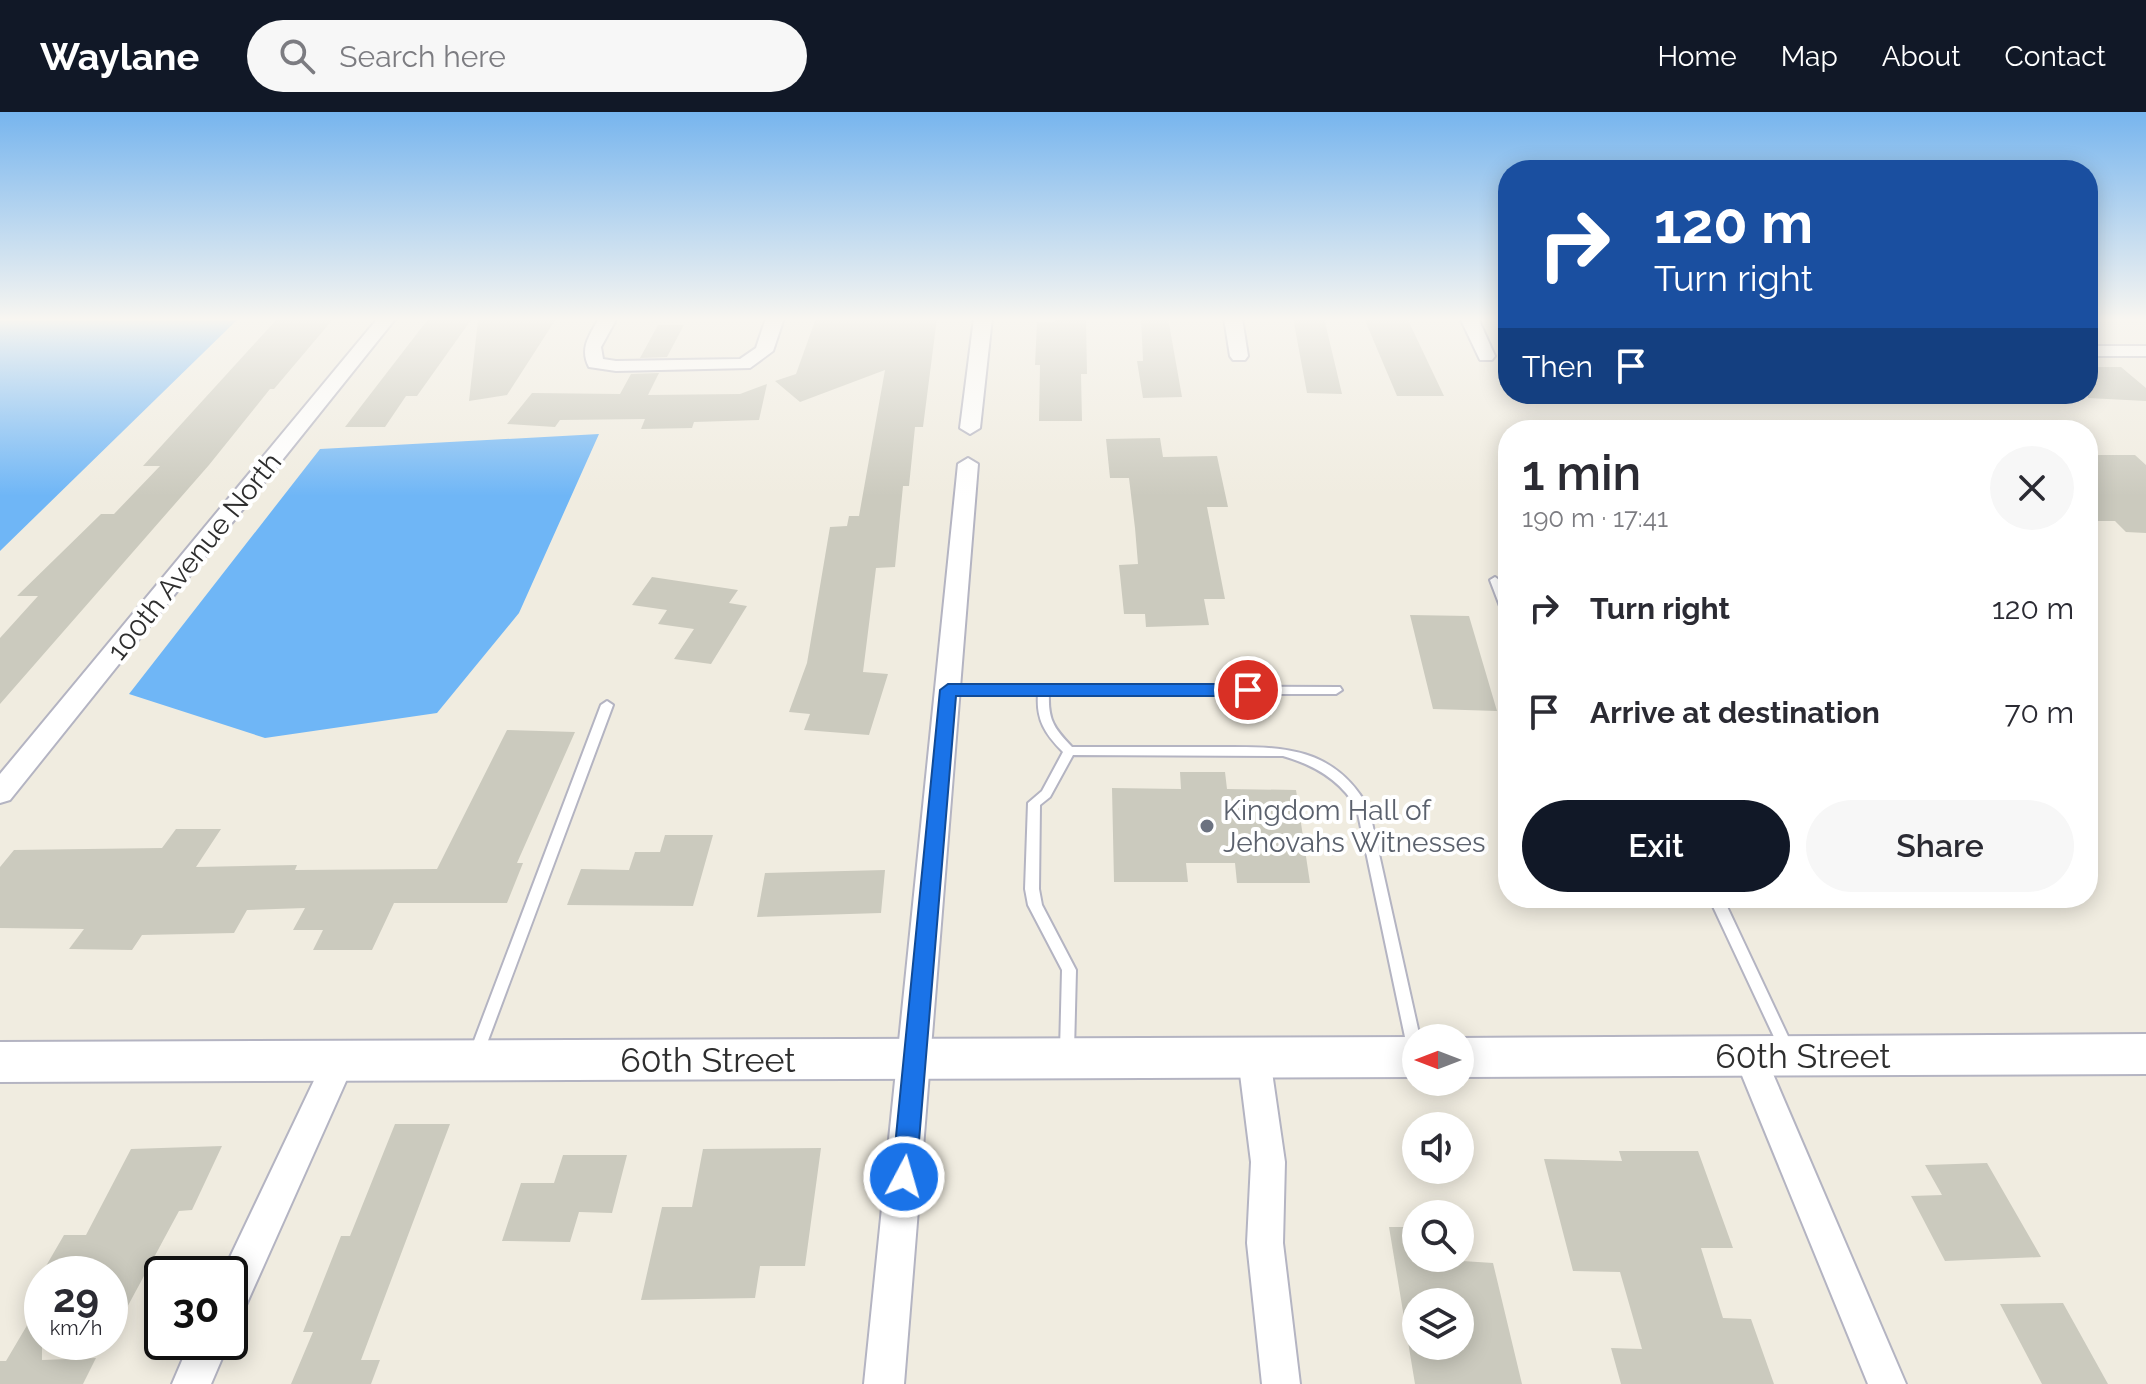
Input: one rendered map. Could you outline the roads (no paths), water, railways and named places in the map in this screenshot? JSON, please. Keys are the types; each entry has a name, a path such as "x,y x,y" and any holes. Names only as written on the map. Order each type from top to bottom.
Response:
{"street":[{"name":"100th Avenue North","path":"0,793 339,377"},
{"path":"970,428 976,377"},
{"path":"884,1384 968,464"},
{"name":"60th Street","path":"1474,1057 2146,1054"},
{"name":"60th Street","path":"0,1062 1402,1056"},
{"path":"1770,1056 1887,1384"},
{"path":"1254,1058 1268,1162 1265,1243 1281,1384"},
{"path":"248,1260 339,1061"},
{"path":"191,1384 202,1360"}],"lane":[{"path":"1495,580 1498,588"},
{"path":"948,690 1336,690"},
{"path":"1044,690 1042,716 1047,728 1069,751 1283,752 1308,758 1354,790 1363,809 1409,1024"},
{"path":"473,1061 607,705"},
{"path":"1067,1059 1069,970 1035,905 1032,889 1034,803 1046,794 1069,751"},
{"path":"1719,908 1770,1056"}],"water":[{"path":"0,377 178,377 0,551"},
{"path":"599,434 519,613 437,713 265,738 129,694 320,449"}],"place":[{"name":"Kingdom Hall of Jehovahs Witnesses","path":"1207,826"}]}
